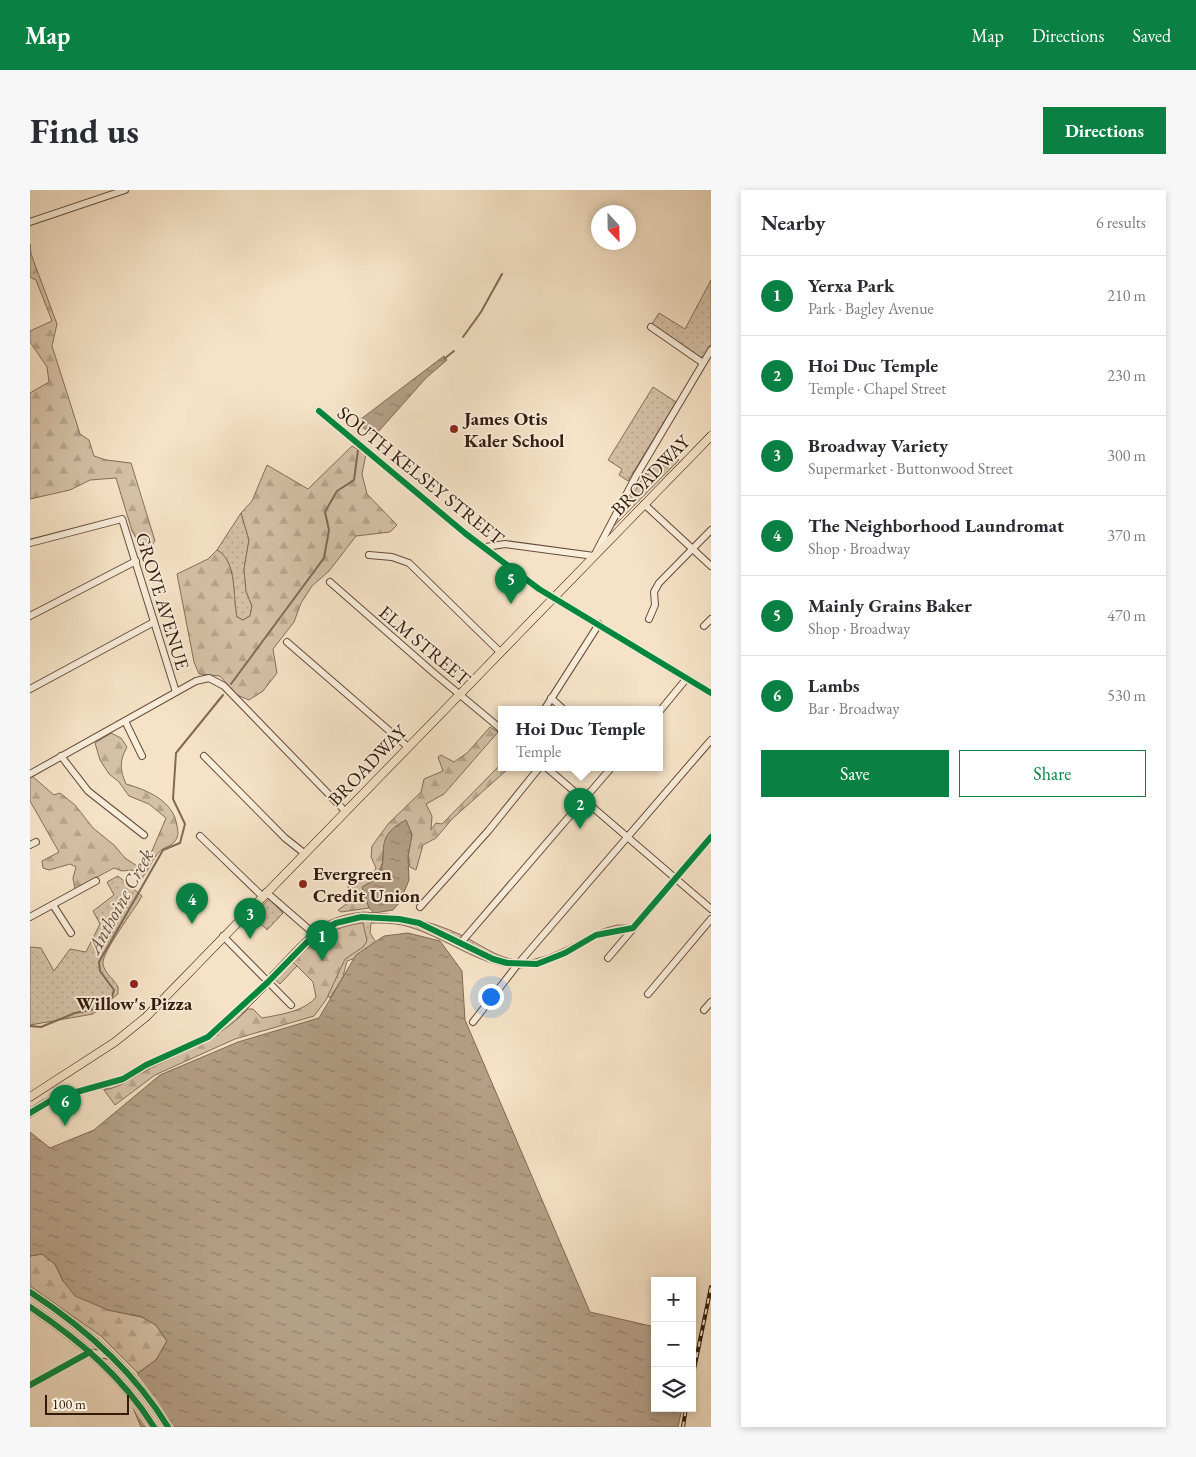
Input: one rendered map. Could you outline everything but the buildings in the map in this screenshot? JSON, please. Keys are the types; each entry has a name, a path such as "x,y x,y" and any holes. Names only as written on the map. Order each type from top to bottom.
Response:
{"main road":[{"name":"BROADWAY","path":"30,1097 131,1030 711,436"},
{"path":"30,1292 85,1332 113,1357 139,1386 168,1427"},
{"path":"30,1306 105,1365 130,1393 154,1427"}],"street":[{"path":"30,222 125,190"},
{"path":"651,327 703,363"},
{"path":"486,547 505,544 594,556 636,476 711,350"},
{"name":"SOUTH KELSEY STREET","path":"319,411 466,534 554,597 711,693"},
{"path":"644,504 711,566"},
{"name":"GROVE AVENUE","path":"30,543 122,519 176,692"},
{"path":"649,619 655,605 654,592 657,585 711,530"},
{"path":"369,555 392,557 408,563 500,652"},
{"path":"30,616 136,561"},
{"name":"ELM STREET","path":"330,582 498,726"},
{"path":"704,626 711,619"},
{"path":"30,689 154,622"},
{"path":"546,706 599,624"},
{"path":"287,642 408,747"},
{"path":"30,774 196,681 209,678 224,686 345,811"},
{"path":"663,707 687,678"},
{"path":"551,698 560,706"},
{"path":"125,721 142,756"},
{"path":"473,1022 513,971 711,740"},
{"path":"61,756 72,772 93,795 144,835"},
{"path":"204,756 285,838 304,853"},
{"path":"420,907 489,830 537,771"},
{"path":"550,771 711,909"},
{"path":"464,939 608,771"},
{"path":"200,836 264,894 312,932"},
{"path":"608,958 711,837"},
{"path":"30,917 96,882"},
{"path":"54,905 71,933"},
{"path":"648,994 711,919"},
{"path":"223,936 291,1005"},
{"path":"704,1010 711,1002"},
{"path":"30,1385 90,1352 101,1352 113,1357"}],"green space":[{"path":"30,244 31,254 57,324 52,346 80,434 89,440 94,456 106,460 131,463 155,541 149,548 141,546 132,531 116,478 90,480 70,490 30,499 30,393 49,382 47,367 30,342 30,331 52,321 36,280 30,277"},
{"path":"711,280 711,344 703,357 700,357 652,324 659,313 685,329"},
{"path":"653,387 676,402 628,481 619,475 622,469 608,460"},
{"path":"352,446 366,454 362,474 367,494 397,525 390,532 356,536 329,571 312,586 301,603 294,622 273,649 277,673 263,691 249,700 237,695 220,676 199,674 194,662 177,574 208,559 217,550 224,555 231,571 237,617 243,620 250,616 252,606 246,591 244,569 249,540 241,513 252,501 267,465 308,489"},
{"path":"674,455 679,460 611,529 646,473 648,475 657,464 661,468 664,465 666,466"},
{"path":"241,513 249,540 244,569 246,591 252,606 250,616 243,620 237,617 231,571 224,555 217,550"},
{"path":"490,727 498,732 444,794 426,804 432,816 431,830 436,823 442,824 498,767 498,771 506,771 452,819 436,838 423,845 416,870 410,867 408,856 412,834 406,821 382,853 383,862 375,879 363,887 369,908 341,912 338,910 348,903 348,884 356,877 371,877 376,868 371,857 372,846 389,823 421,792 424,779 443,771 438,757 441,755 454,762 467,753"},
{"path":"111,733 121,738 127,747 121,766 126,784 151,793 165,803 175,817 178,835 174,843 161,850 142,878 132,870 122,871 114,868 75,889 73,878 76,867 70,864 49,870 43,868 42,861 59,852 30,801 30,777 32,776 54,795 60,793 75,805 93,828 114,845 125,858 137,866 152,851 166,818 149,804 129,796 119,782 109,774 100,760 95,743"},
{"path":"118,876 142,896 104,958 104,968 118,987 118,994 93,1014 30,1025 30,947 41,948 54,971 70,949 86,952 100,924 93,911 114,895 107,882"},
{"path":"269,899 283,913 267,930 253,916"},
{"path":"364,912 402,916 437,925 461,935 494,953 515,960 509,967 495,964 416,929 398,924 371,923 370,933 377,944 359,957 347,961 343,977 330,998 297,966 280,984 269,974 300,941 321,925 347,914"},
{"path":"363,923 367,941 363,947 345,959 326,1000 314,1016 235,1039 155,1075 115,1105 104,1090 121,1084 201,1043 225,1028 248,1009 253,1009 262,1018 292,1012 306,1006 316,997 313,982 293,962 316,941 333,931 342,927"},
{"path":"617,925 629,925 622,931 598,938 552,961 519,968 531,960 548,955 600,930"},
{"path":"261,984 267,989 231,1025 209,1041 147,1070 114,1089 89,1089 53,1103 30,1118 30,1108 44,1099 99,1082 119,1079 144,1063 204,1035 230,1015"},
{"path":"42,1254 55,1264 63,1281 108,1310 142,1317 156,1325 167,1341 156,1360 138,1373 101,1336 30,1286 30,1256"}],"water":[{"path":"444,356 447,360 426,378 378,432 369,433 357,422"},
{"path":"406,820 412,835 408,856 409,880 400,902 393,910 374,913 369,908 362,887 372,882 381,870 385,841 388,834"},
{"path":"408,933 440,941 462,971 465,1020 590,1312 651,1326 651,1412 681,1412 678,1427 141,1427 133,1408 138,1373 156,1360 167,1341 156,1325 142,1317 108,1310 75,1296 63,1281 55,1264 42,1254 30,1256 30,1132 50,1148 94,1130 160,1075 238,1042 319,1018 356,955 384,936"}],"pier":[{"path":"136,1373 174,1427 146,1427 131,1405"}],"waterway":[{"name":"Anthoine Creek","path":"463,337 481,312 502,274"},
{"name":"Anthoine Creek","path":"444,359 454,351"},
{"name":"Anthoine Creek","path":"231,684 324,558 329,530 325,512 337,491 354,480 358,450"},
{"name":"Anthoine Creek","path":"30,1026 41,1027 75,1013 99,1008 112,997 114,990 100,971 99,962 163,850 180,843 185,824 173,799 176,753 223,695"}],"railway":[{"path":"694,1367 711,1287"},
{"path":"683,1427 685,1412"}],"cycle path":[{"path":"319,411 466,534 539,589 711,693"},
{"path":"30,1113 55,1098 123,1079 146,1065 208,1037 268,982 306,943 321,931 336,923 361,917 399,919 419,923 493,959 507,963 537,964 565,953 596,935 633,928 711,837"},
{"path":"30,1292 70,1320 107,1352 140,1387 168,1427"},
{"path":"30,1307 66,1332 114,1375 154,1427"},
{"path":"30,1385 90,1352"}],"place":[{"name":"James Otis Kaler School","path":"454,429"},
{"name":"Mainly Grains Baker","path":"511,604"},
{"name":"Hoi Duc Temple","path":"580,829"},
{"name":"Evergreen Credit Union","path":"303,884"},
{"name":"The Neighborhood Laundromat","path":"192,924"},
{"name":"Broadway Variety","path":"250,939"},
{"name":"Yerxa Park","path":"322,961"},
{"name":"Willow's Pizza","path":"134,984"},
{"name":"Lambs","path":"65,1126"}]}
